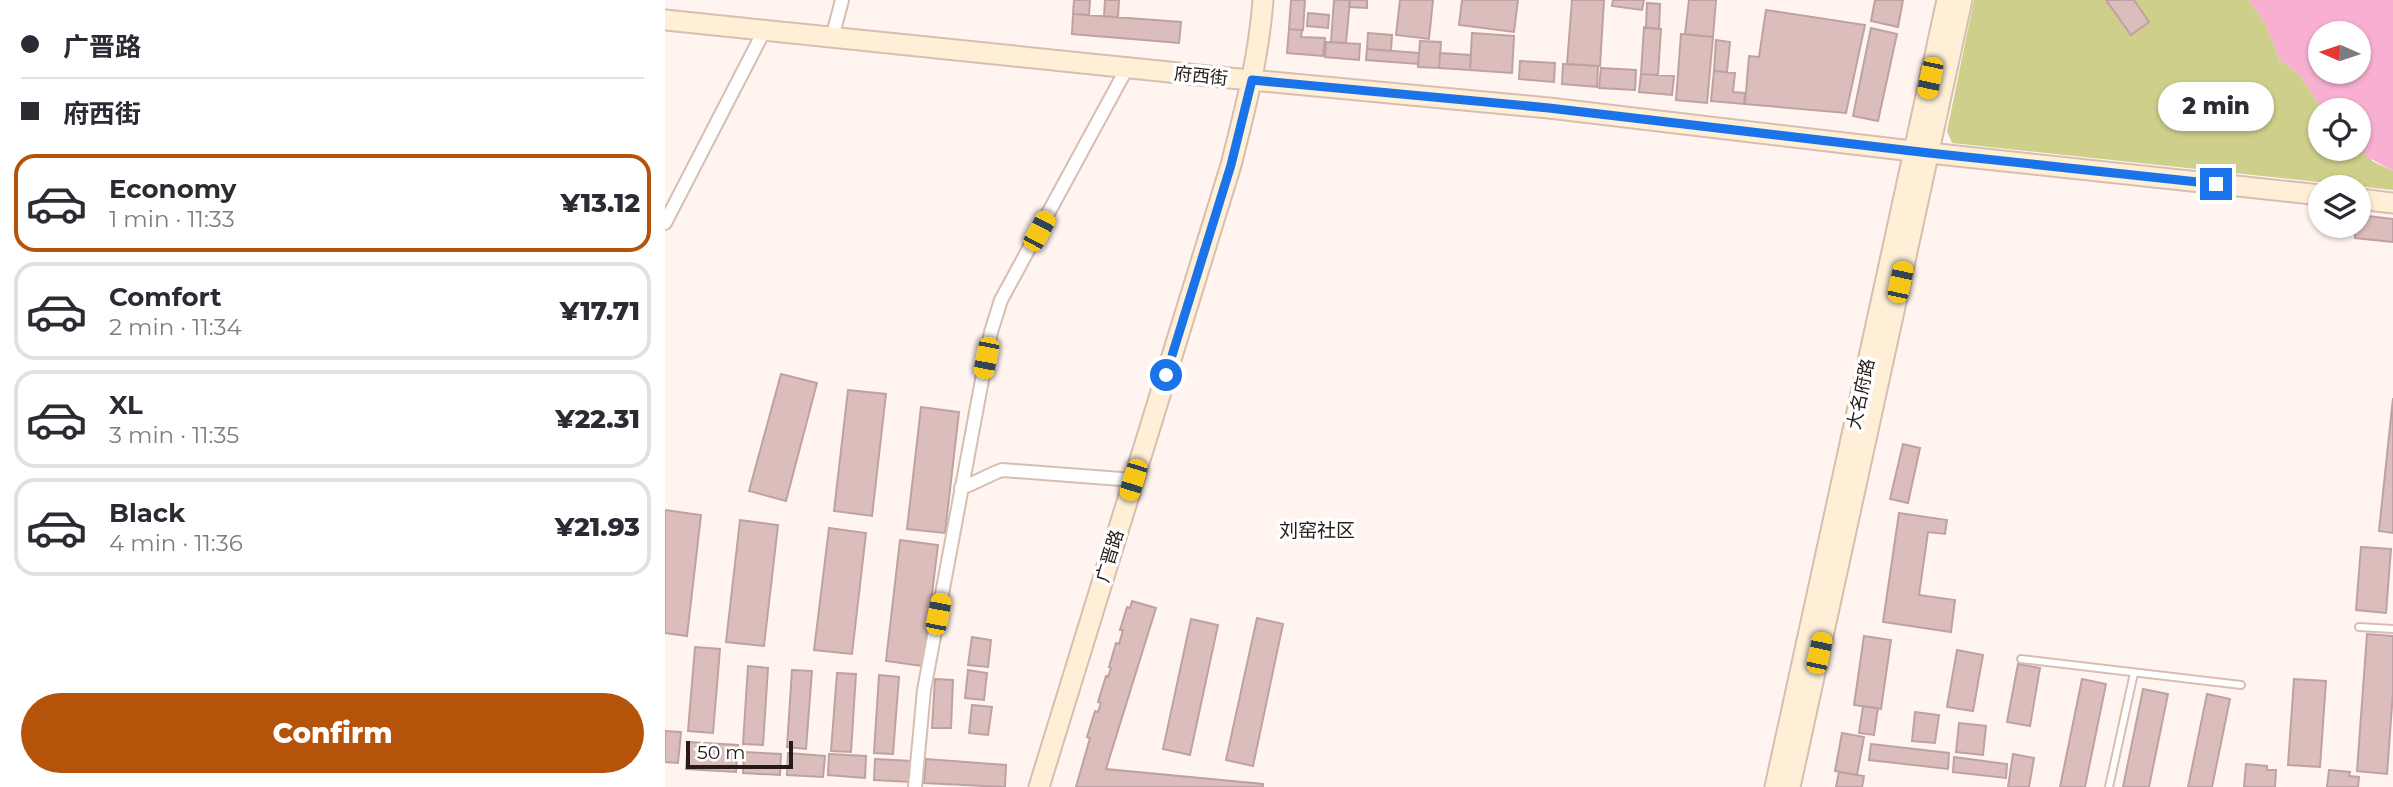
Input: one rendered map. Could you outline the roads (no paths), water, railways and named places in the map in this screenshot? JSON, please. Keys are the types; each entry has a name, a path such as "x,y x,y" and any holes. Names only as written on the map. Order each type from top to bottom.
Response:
{"street":[{"path":"832,38 842,0"},
{"name":"广晋路","path":"1039,787 1231,165 1252,80 1261,31 1263,0"},
{"name":"大名府路","path":"1790,787 1921,152 1947,0"},
{"name":"大名府路","path":"1775,787 1921,152 1962,0"},
{"name":"府西街","path":"665,20 1549,108 2308,194"},
{"path":"665,223 764,31"},
{"path":"915,787 924,690 991,332 1001,300 1127,68"},
{"path":"2371,200 2393,203"},
{"path":"961,488 977,482 985,475 1002,470 1133,480"}],"lane":[{"path":"2359,627 2393,629"},
{"path":"2021,659 2241,685"},
{"path":"2109,787 2134,673"}],"district":[{"name":"刘窑社区","path":"1317,530"}]}
